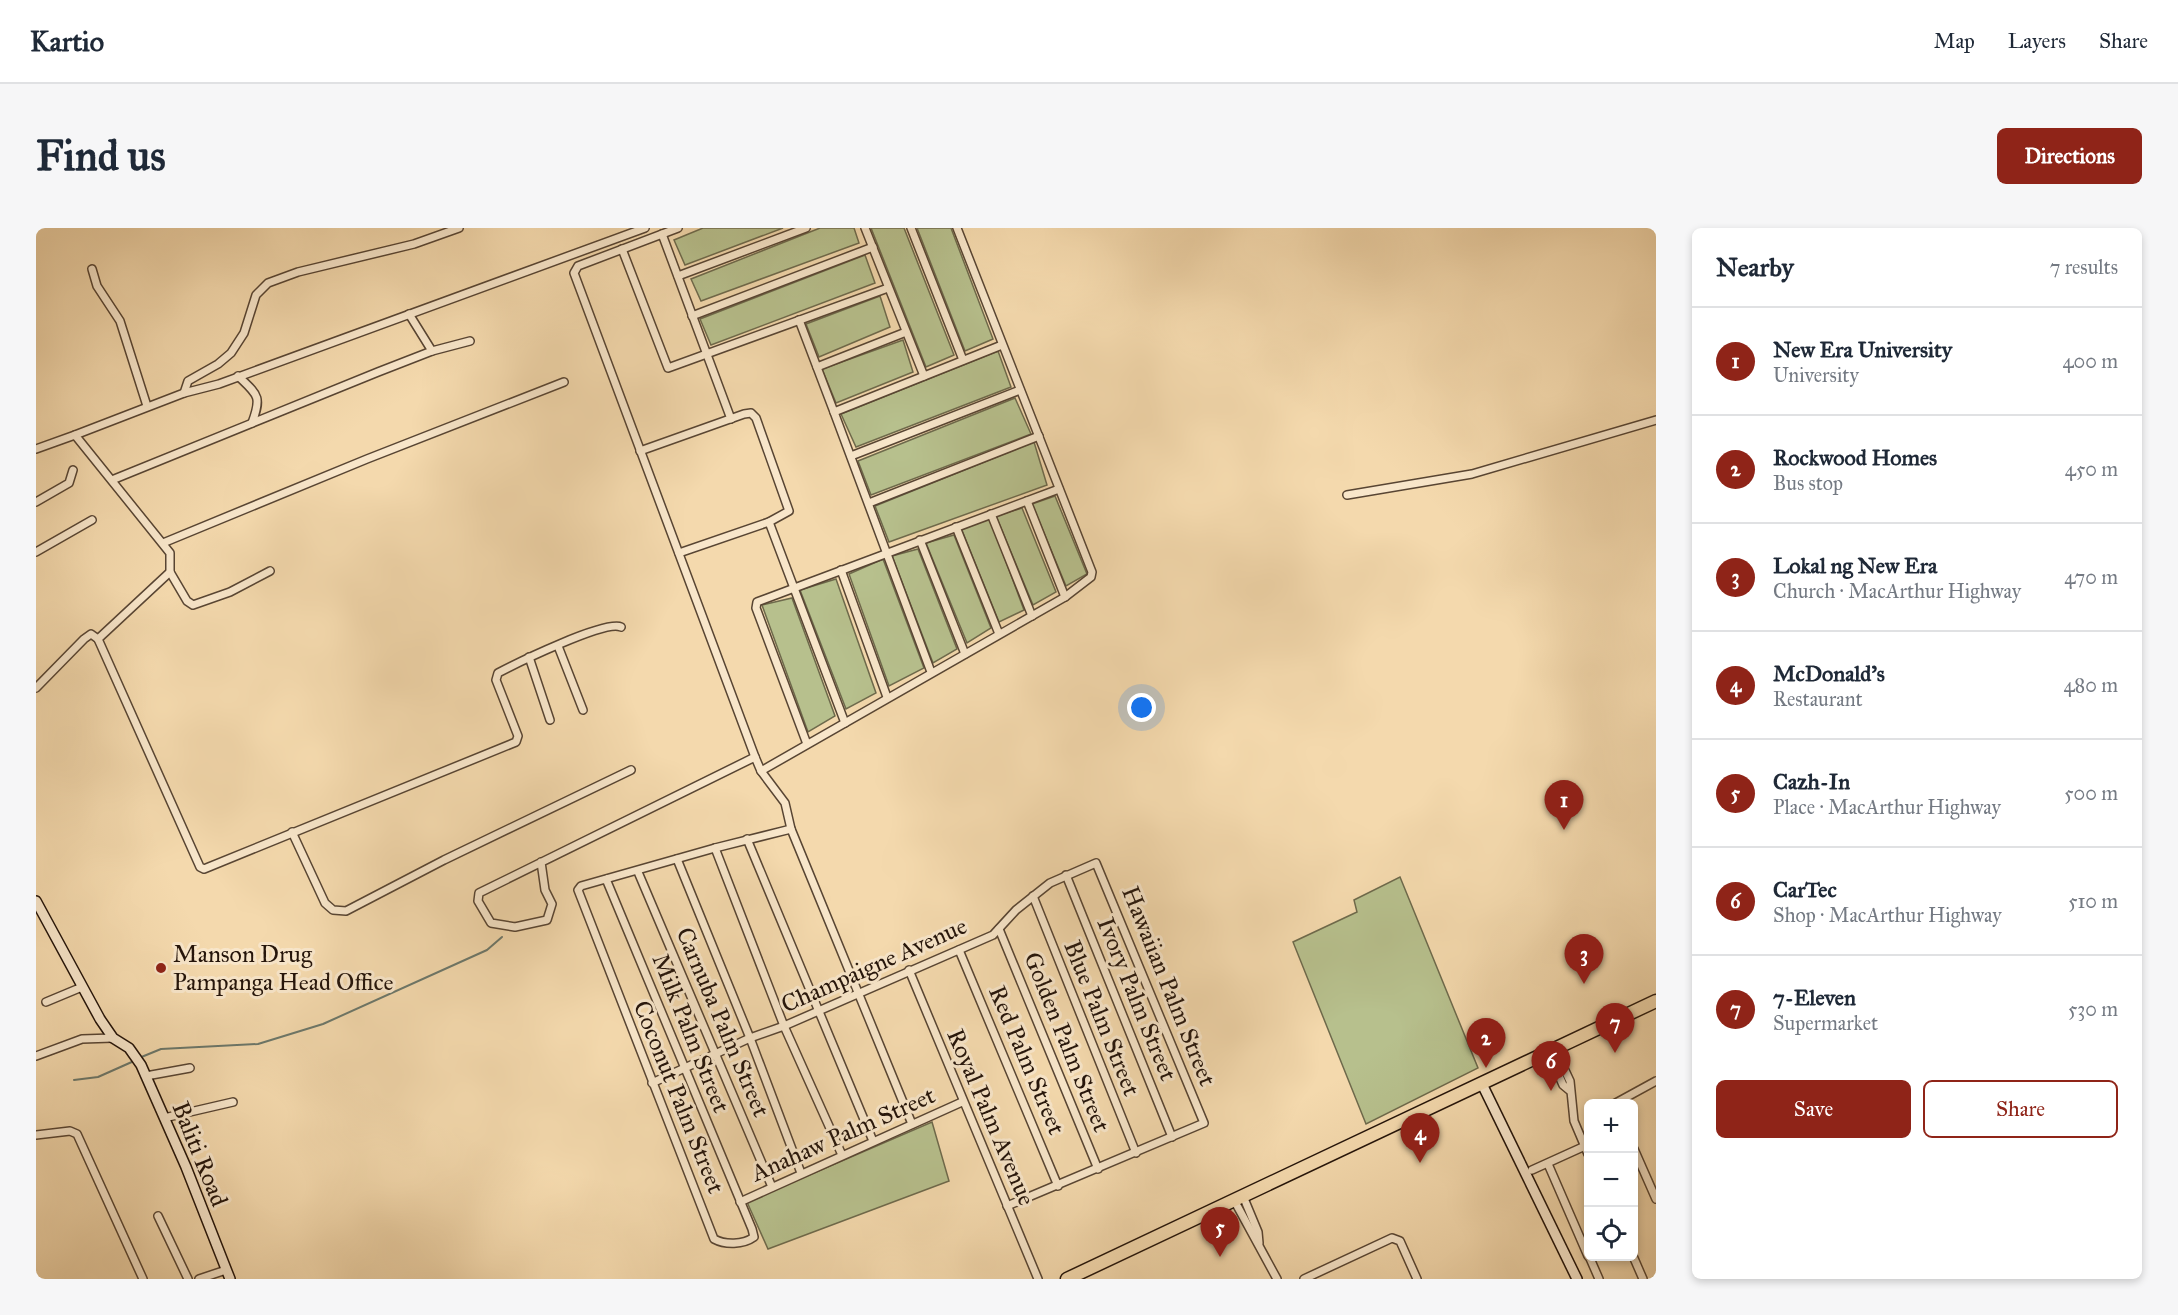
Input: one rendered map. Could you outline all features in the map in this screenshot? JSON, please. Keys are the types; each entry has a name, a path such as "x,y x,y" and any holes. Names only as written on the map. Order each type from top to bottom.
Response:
{"highway":[{"path":"1067,1279 1656,1001"}],"main road":[{"path":"36,901 81,987 113,1038"},
{"name":"Baliti Road","path":"113,1038 131,1050 141,1065 228,1275"},
{"path":"1482,1084 1576,1279"}],"street":[{"path":"184,393 188,381 218,364 239,343 256,295 268,283 298,272 414,244 459,228"},
{"path":"36,449 147,406 238,376 645,228"},
{"path":"678,228 578,266 574,273 755,757 761,771 785,802 791,829 856,993 912,1124"},
{"path":"678,276 806,228"},
{"path":"865,228 924,376"},
{"path":"911,228 963,360"},
{"path":"761,771 1065,597 1089,580 1092,572 957,228"},
{"path":"662,234 731,419"},
{"path":"692,316 873,247"},
{"path":"622,249 666,367 672,368 888,288"},
{"path":"92,269 97,286 120,321 147,406"},
{"path":"409,314 432,351"},
{"path":"799,320 931,672"},
{"path":"817,367 906,332"},
{"path":"112,480 432,351 470,341"},
{"path":"834,412 1002,345"},
{"path":"238,376 257,395 258,404 252,423"},
{"path":"163,543 366,459 564,382"},
{"path":"851,456 1020,390"},
{"path":"640,451 751,413 756,418 789,511 769,522 679,553"},
{"path":"1347,495 1472,474 1656,420"},
{"path":"75,435 170,553 171,572 187,601 197,605 230,592 270,571"},
{"path":"869,503 1039,436"},
{"path":"36,502 69,483 73,470"},
{"path":"807,744 756,608 757,602 1059,489"},
{"path":"1027,501 1065,597"},
{"path":"991,514 1032,616"},
{"path":"36,552 92,520"},
{"path":"769,522 845,723"},
{"path":"956,527 999,634"},
{"path":"920,540 965,654"},
{"path":"841,570 887,698"},
{"path":"98,639 171,572"},
{"path":"36,688 84,639 91,634 98,639 201,868 516,742 518,736 496,677 498,673 529,657 606,627 621,627"},
{"path":"558,646 582,710"},
{"path":"529,657 550,720"},
{"path":"541,862 545,890 551,898 547,920 515,927 491,923 478,901 479,893 541,862 755,757"},
{"path":"292,832 325,903 333,910 346,911 444,860 631,770"},
{"path":"606,879 638,872 747,839 791,829"},
{"path":"747,839 873,1141"},
{"path":"714,848 784,1026 842,1155"},
{"path":"677,860 750,1038 801,1173"},
{"name":"Champaigne Avenue","path":"652,1083 750,1038 784,1026 959,950 999,929 1033,896 1066,875 1092,863 1098,864"},
{"name":"Hawaiian Palm Street","path":"1098,864 1204,1123 1172,1137"},
{"name":"Carnuba Palm Street","path":"638,872 772,1187"},
{"name":"Ivory Palm Street","path":"1066,875 1172,1137"},
{"name":"Coconut Palm Street","path":"606,879 581,886 577,895 714,1239 730,1243 754,1237 740,1202"},
{"name":"Milk Palm Street","path":"606,879 740,1202"},
{"name":"Blue Palm Street","path":"1033,896 1136,1153"},
{"name":"Golden Palm Street","path":"999,929 1098,1169"},
{"name":"Red Palm Street","path":"959,950 1058,1186"},
{"name":"Royal Palm Avenue","path":"909,970 962,1102 1038,1279"},
{"path":"46,1002 81,987"},
{"path":"36,1056 82,1039 113,1038"},
{"path":"1552,1051 1575,1106 1575,1121 1584,1144"},
{"path":"146,1076 190,1068"},
{"path":"1623,1099 1654,1082 1656,1090"},
{"path":"164,1118 233,1102"},
{"name":"Anahaw Palm Street","path":"740,1202 962,1102"},
{"path":"36,1135 70,1131 77,1134 143,1279"},
{"path":"1007,1206 1172,1137"},
{"path":"1532,1170 1584,1146"},
{"path":"1636,1153 1656,1200"},
{"path":"1548,1164 1584,1245"},
{"path":"1239,1198 1277,1279"},
{"path":"158,1216 188,1279"},
{"path":"1304,1279 1392,1238 1400,1241 1417,1279"},
{"path":"1591,1261 1599,1279"},
{"path":"1636,1261 1643,1279"},
{"path":"199,1279 228,1275"}],"green space":[{"path":"703,228 783,228 685,265 674,240"},
{"path":"820,228 854,228 859,243 701,301 691,279"},
{"path":"871,228 904,228 954,355 926,367"},
{"path":"917,228 951,228 993,339 965,351"},
{"path":"865,255 875,283 711,345 700,319"},
{"path":"880,296 890,327 819,357 806,324"},
{"path":"903,340 913,372 836,403 822,369"},
{"path":"998,351 1011,387 856,447 841,414"},
{"path":"1015,398 1031,434 871,495 858,461"},
{"path":"1034,442 1047,485 889,542 875,506"},
{"path":"1055,496 1087,574 1066,586 1032,504"},
{"path":"1022,508 1056,592 1033,605 996,516"},
{"path":"990,519 1024,610 999,622 961,528"},
{"path":"954,535 991,628 967,643 926,543"},
{"path":"918,549 957,649 933,663 892,556"},
{"path":"883,559 924,668 889,686 849,574"},
{"path":"836,579 876,693 846,709 800,590"},
{"path":"792,598 835,716 808,732 762,605"},
{"path":"1400,877 1478,1068 1366,1124 1293,942 1357,912 1354,900"},
{"path":"932,1122 949,1181 768,1249 747,1202"}],"waterway":[{"path":"139,1058 161,1049 258,1044 323,1024 487,950 502,937"},
{"path":"74,1080 98,1077 134,1061"}],"place":[{"name":"New Era University","path":"1564,830"},
{"name":"Manson Drug Pampanga Head Office","path":"161,968"},
{"name":"Lokal ng New Era","path":"1584,984"},
{"name":"7-Eleven","path":"1615,1053"},
{"name":"Rockwood Homes","path":"1486,1068"},
{"name":"CarTec","path":"1551,1091"},
{"name":"McDonald's","path":"1420,1163"},
{"name":"Cazh-In","path":"1220,1257"}]}
